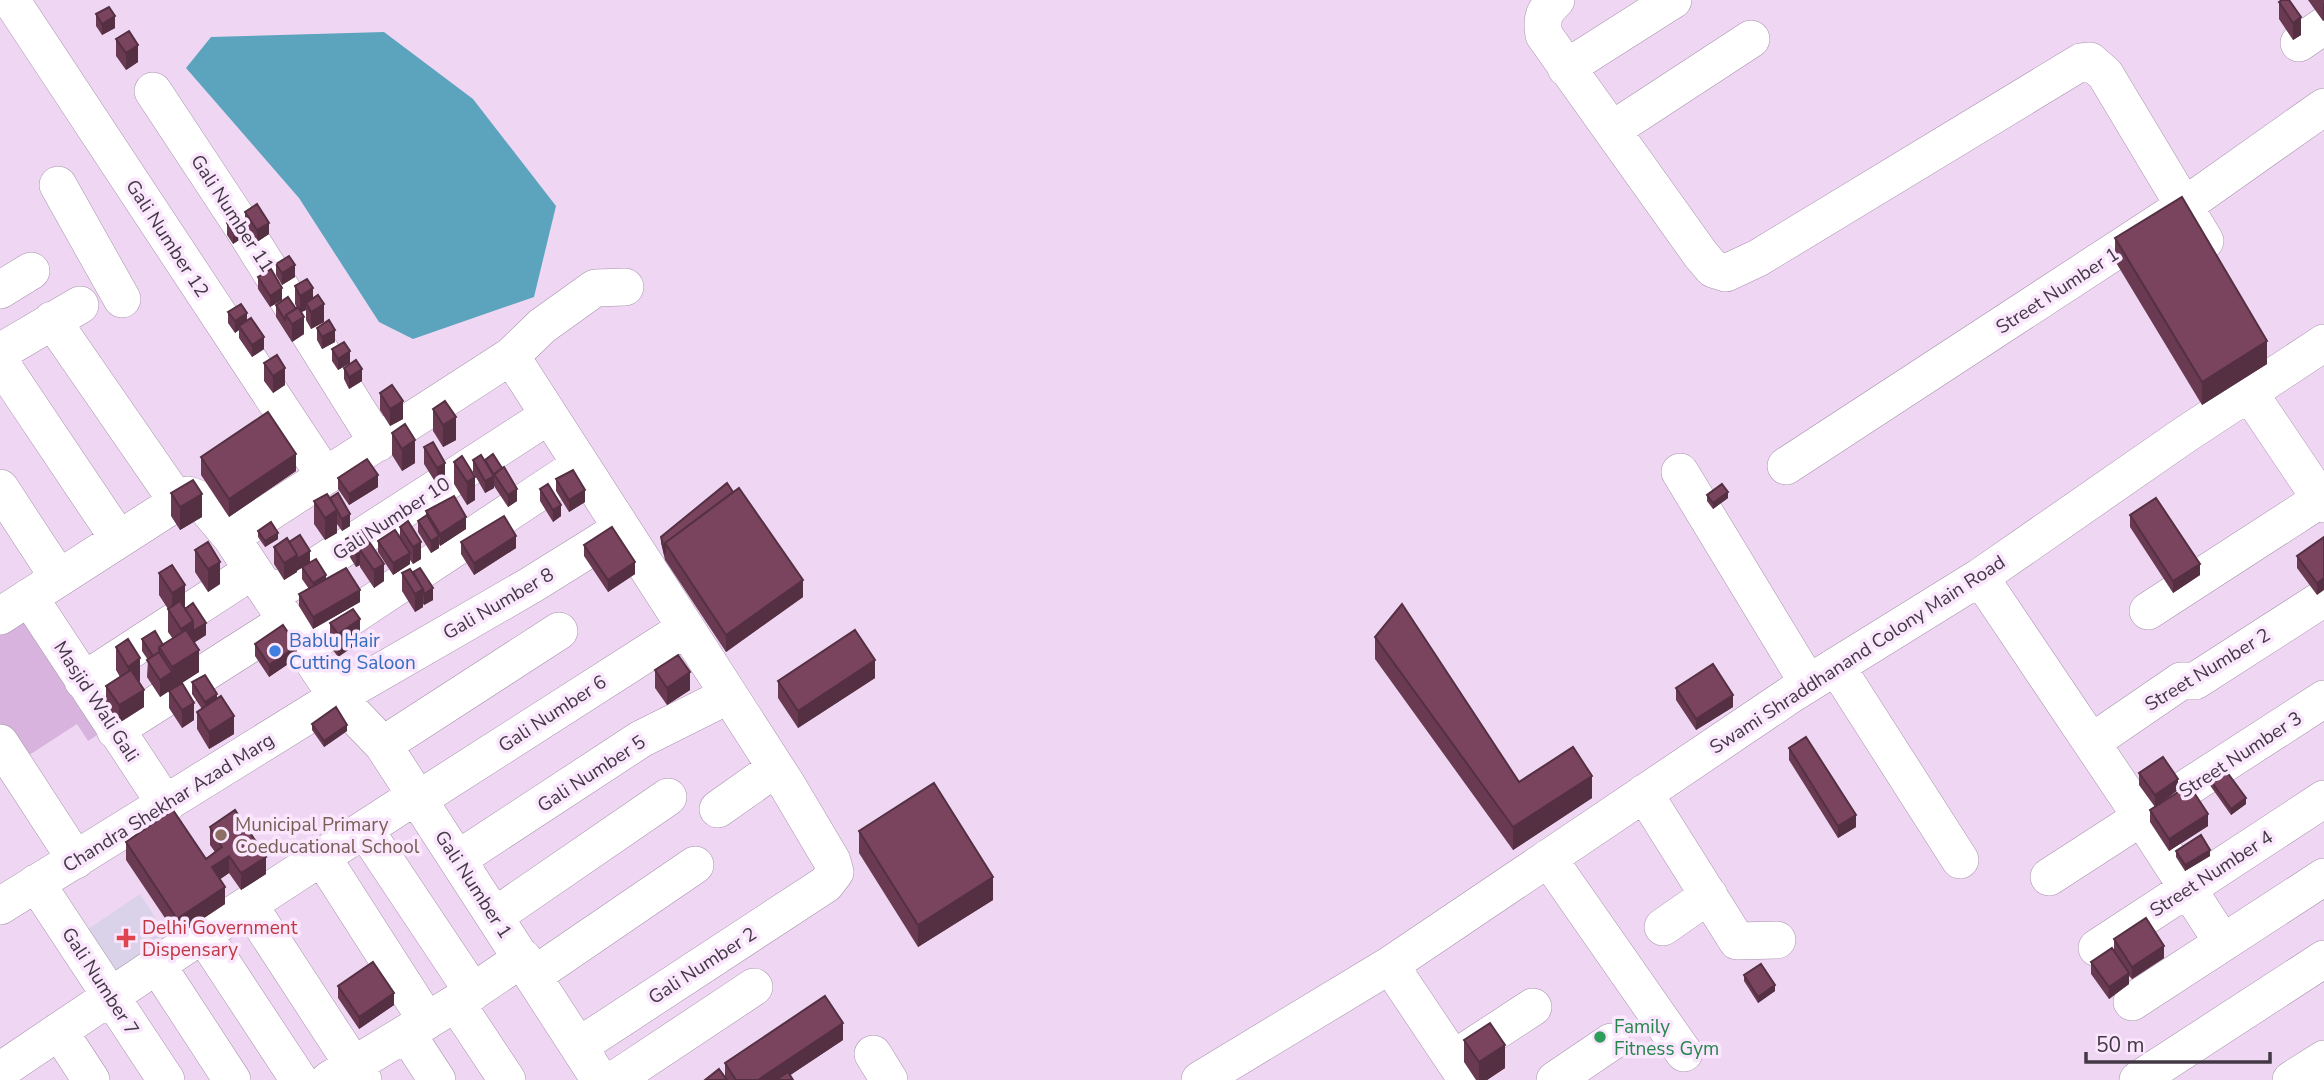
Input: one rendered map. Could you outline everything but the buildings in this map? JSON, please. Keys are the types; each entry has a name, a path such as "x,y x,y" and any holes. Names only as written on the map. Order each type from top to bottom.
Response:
{"street":[{"name":"Gali Number 12","path":"11,0 326,476"},
{"path":"1556,0 1545,9 1541,22 1544,34 1713,269 1726,273 1758,258 2070,67 2090,61 2105,74 2220,265"},
{"path":"1566,68 1673,0"},
{"path":"1612,130 1751,38"},
{"name":"Gali Number 11","path":"153,91 242,226 378,443"},
{"name":"Street Number 1","path":"1786,466 2184,206 2324,107"},
{"path":"58,185 122,299"},
{"path":"0,290 31,271"},
{"path":"231,537 511,356 542,326 595,288 625,287"},
{"path":"0,352 66,313 177,501 15,606"},
{"name":"Swami Shraddhanand Colony Main Road","path":"1200,1080 1390,965 1822,674 1980,577 2183,436 2250,394 2277,359 2324,344"},
{"path":"511,356 776,768 718,808"},
{"path":"0,362 110,526"},
{"path":"2148,611 2323,500 2250,394"},
{"name":"Gali Number 10","path":"278,609 548,416"},
{"path":"83,681 278,609 580,465"},
{"path":"1680,472 1822,674 1960,860"},
{"path":"0,488 52,569"},
{"name":"Gali Number 1","path":"177,501 188,495 199,499 231,537 337,697 383,745 600,1080"},
{"name":"Gali Number 8","path":"337,697 531,585 621,528"},
{"path":"1980,577 2223,943"},
{"name":"Street Number 2","path":"2092,742 2180,681 2195,681 2324,598"},
{"name":"Masjid Wali Gali","path":"15,606 83,681 166,805"},
{"path":"115,730 278,609"},
{"name":"Gali Number 6","path":"8,1065 322,857 686,628"},
{"path":"383,745 558,631"},
{"name":"Gali Number 5","path":"458,859 641,739 729,695"},
{"name":"Chandra Shekhar Azad Marg","path":"13,889 76,860 337,697"},
{"name":"Street Number 3","path":"2049,877 2324,698"},
{"path":"0,743 76,860"},
{"name":"Gali Number 2","path":"579,1046 826,884 835,872 832,861 776,768"},
{"path":"1644,793 1737,941 1777,940"},
{"path":"495,916 668,797"},
{"name":"Street Number 4","path":"2097,948 2324,799"},
{"path":"365,830 441,1012 437,1080"},
{"path":"322,857 441,1012 507,1080"},
{"path":"1548,858 1684,1053"},
{"path":"249,905 287,964 348,1075 441,1012 528,967 695,865"},
{"path":"2132,1002 2324,877"},
{"name":"Gali Number 7","path":"13,889 110,995 166,1080"},
{"path":"1662,927 1709,895"},
{"path":"203,934 299,1080"},
{"path":"2138,1080 2324,959"},
{"path":"157,965 232,1080"},
{"path":"1390,965 1460,1069 1533,1007"},
{"path":"614,1080 754,988"},
{"path":"59,1031 91,1080"},
{"path":"1555,1080 1611,1042"},
{"path":"2291,1080 2324,1059"}],"shaded area":[{"path":"30,613 105,730 88,741 77,724 20,761 0,730 0,632"},
{"name":"Delhi Government Dispensary","path":"140,894 173,945 112,985 81,934"}],"water":[{"path":"384,32 473,99 556,206 534,297 413,339 379,322 299,198 186,68 211,37"}],"place":[{"name":"Bablu Hair Cutting Saloon","path":"275,651"},
{"name":"Municipal Primary Coeducational School","path":"221,835"},
{"name":"Delhi Government Dispensary","path":"126,938"},
{"name":"Family Fitness Gym","path":"1600,1037"}]}
